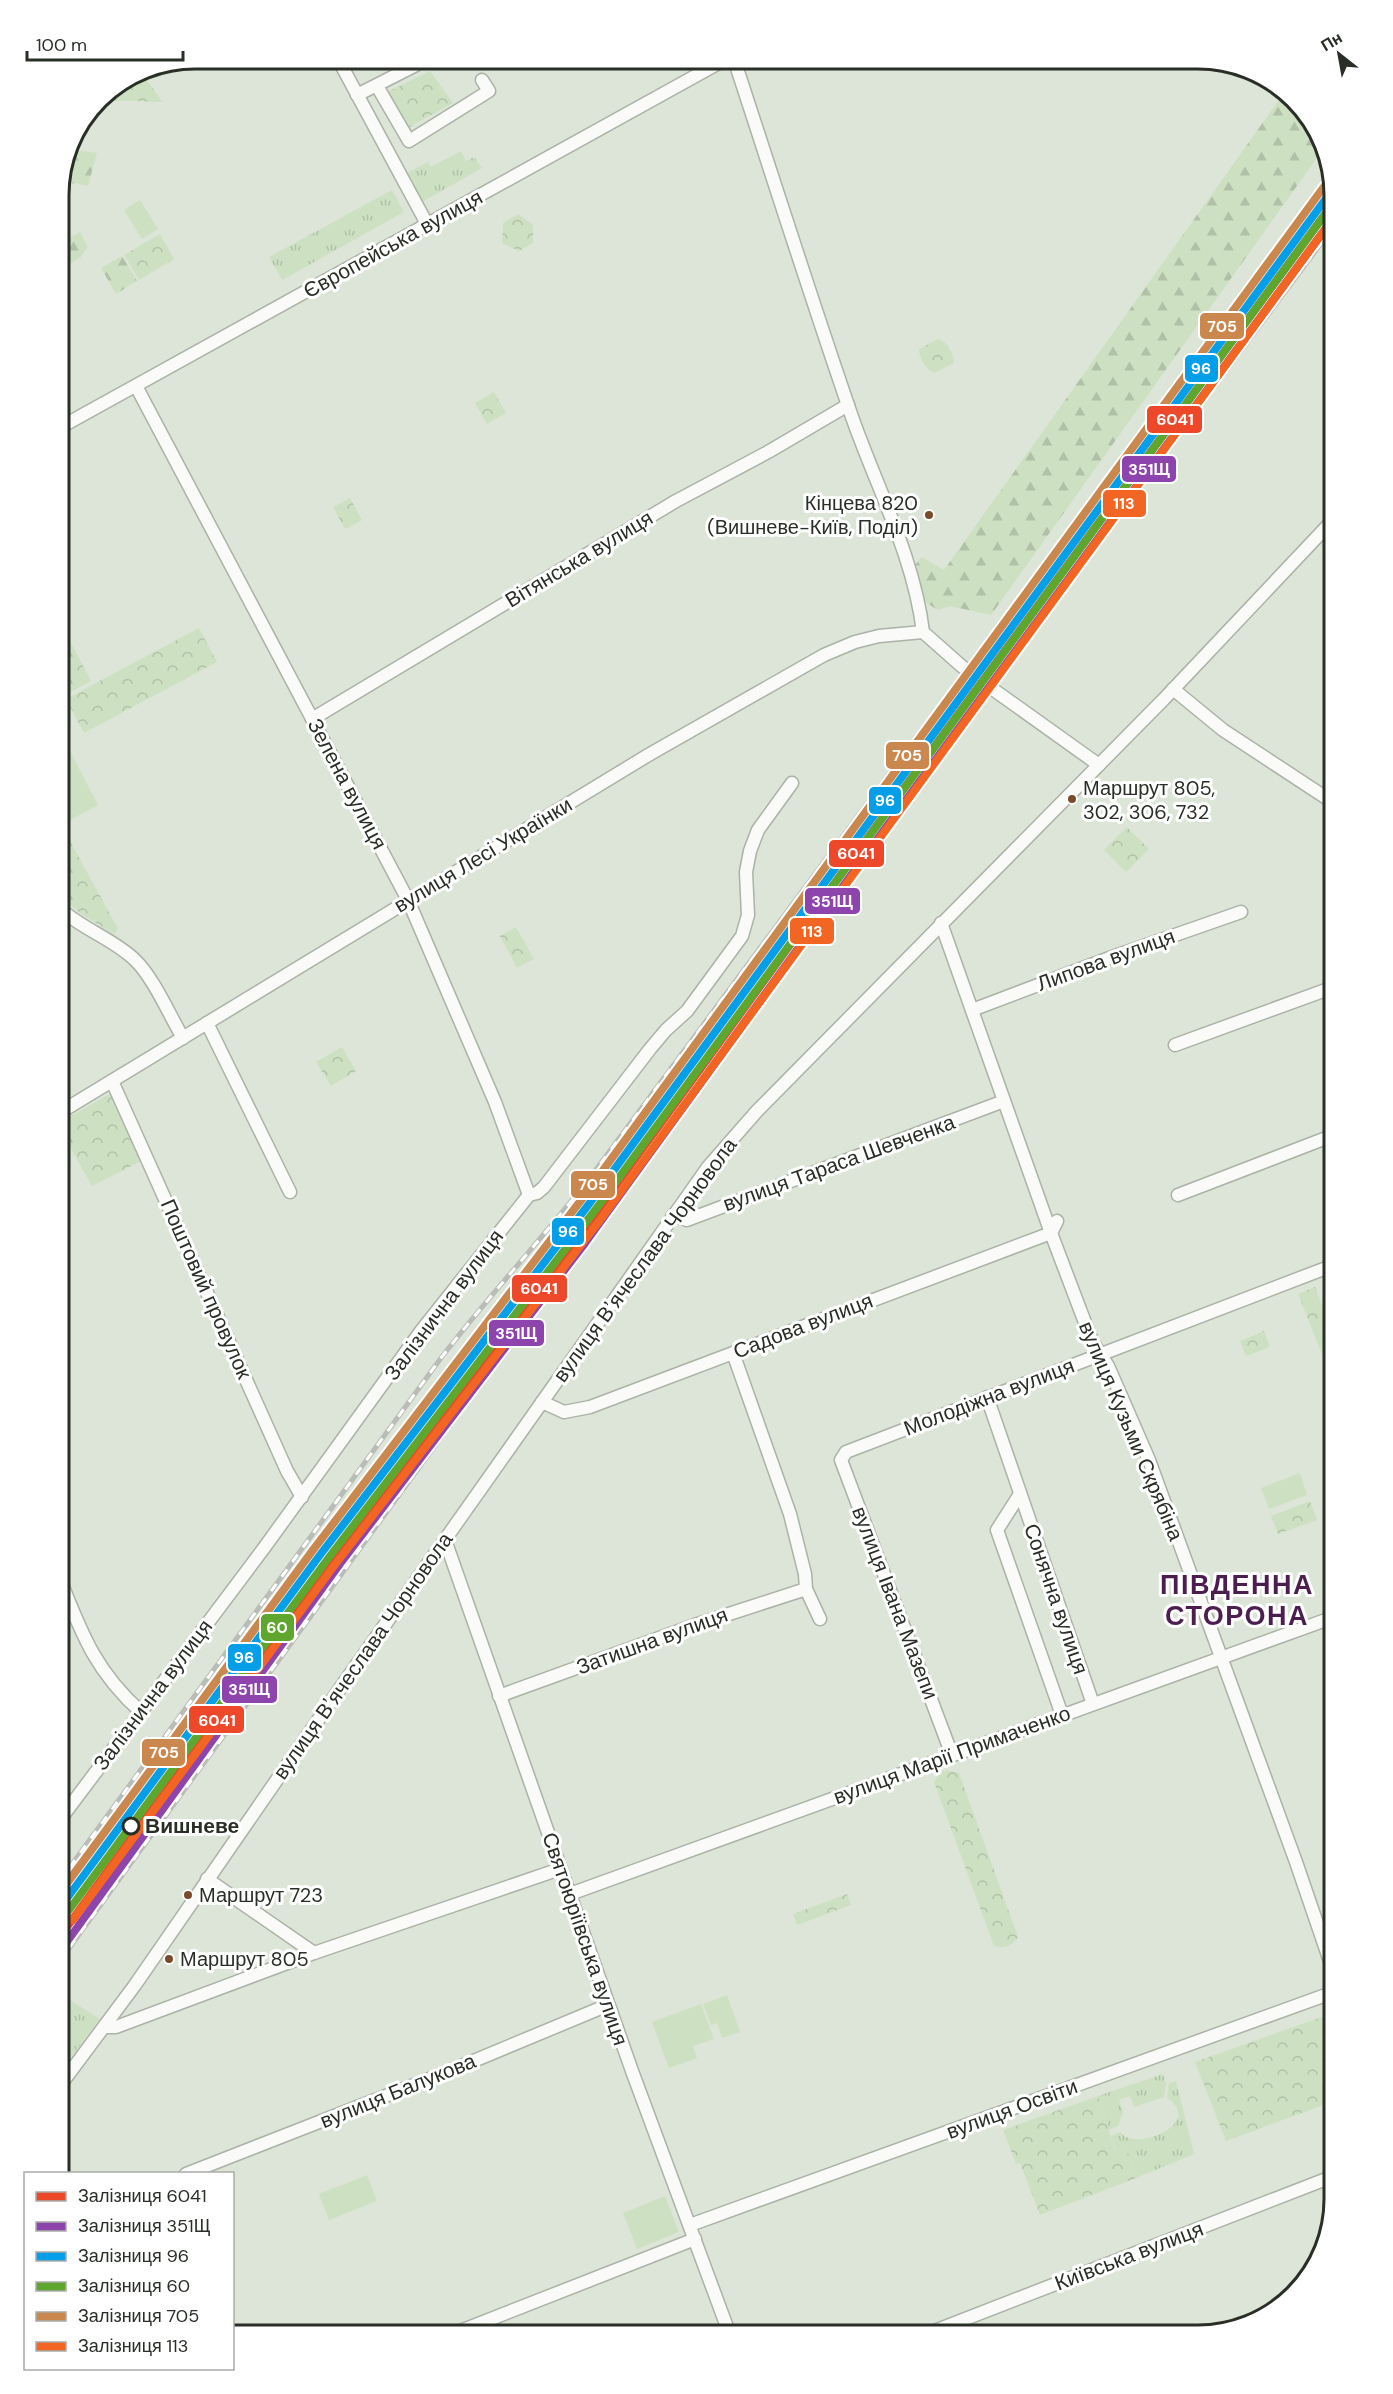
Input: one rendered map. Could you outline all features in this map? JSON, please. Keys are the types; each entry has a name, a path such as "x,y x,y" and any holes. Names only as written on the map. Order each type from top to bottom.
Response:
{"street":[{"path":"344,69 427,224"},
{"path":"357,94 408,69"},
{"name":"Європейська вулиця","path":"69,423 708,69"},
{"path":"737,69 848,405 910,567 920,605 923,632 956,663 1099,765"},
{"path":"376,86 409,141 489,91 482,80"},
{"name":"Зелена вулиця","path":"136,386 408,900 478,1059 529,1195"},
{"name":"Вітянська вулиця","path":"312,719 676,501 768,452 848,405"},
{"name":"вулиця Вʼячеслава Чорновола","path":"69,2073 195,1899 207,1878 708,1167 757,1111 1099,765 1324,531"},
{"name":"вулиця Лесі Українки","path":"69,1107 650,754 824,655 855,642 879,636 923,632"},
{"path":"1173,689 1223,730 1324,796"},
{"name":"Залізнична вулиця","path":"69,1807 302,1497 421,1331 529,1195 537,1193 544,1187 650,1049 687,1011 742,936 748,915 746,872 750,851 758,830 792,783"},
{"name":"Липова вулиця","path":"972,1010 1112,957 1241,912"},
{"path":"69,916 85,929 121,949 135,960 144,971 183,1038"},
{"name":"вулиця Кузьми Скрябіна","path":"941,923 1051,1233 1092,1341 1101,1353 1149,1461 1324,1943"},
{"path":"1175,1045 1324,991"},
{"path":"207,1023 290,1192"},
{"name":"Поштовий провулок","path":"112,1081 287,1471 302,1497"},
{"name":"вулиця Тараса Шевченка","path":"673,1215 687,1220 1004,1101"},
{"path":"1178,1195 1324,1139"},
{"path":"1051,1233 1057,1221"},
{"name":"Садова вулиця","path":"542,1402 564,1412 590,1407 1051,1233"},
{"name":"Молодіжна вулиця","path":"846,1452 1324,1269"},
{"path":"733,1353 790,1514 806,1589 820,1619"},
{"name":"Сонячна вулиця","path":"987,1397 1093,1704"},
{"name":"вулиця Івана Мазепи","path":"846,1452 842,1460 952,1755"},
{"name":"Сонячна вулиця","path":"1020,1494 997,1530 1062,1715"},
{"name":"Святоюріївська вулиця","path":"445,1540 608,2005 726,2325"},
{"name":"Затишна вулиця","path":"499,1696 695,1625 806,1589"},
{"path":"69,1601 97,1663 110,1681 141,1712"},
{"name":"вулиця Марії Примаченко","path":"570,1894 1324,1621"},
{"path":"104,2027 116,2027 315,1953 560,1869"},
{"path":"207,1878 315,1953"},
{"name":"вулиця Освіти","path":"690,2225 1324,1996"},
{"name":"вулиця Балукова","path":"191,2172 436,2077 608,2005"},
{"name":"Київська вулиця","path":"952,2325 1324,2180"},
{"path":"476,2325 695,2239"}],"green space":[{"path":"430,71 453,103 408,128 387,92"},
{"path":"146,79 162,102 112,100 125,90"},
{"path":"1280,99 1303,125 1318,157 991,615 950,606 938,610 923,601 913,567 922,557 944,570"},
{"path":"77,150 97,153 88,186 74,183 69,186"},
{"path":"461,151 466,161 474,157 482,168 422,202 407,173 428,162 431,167"},
{"path":"392,190 404,212 282,280 269,257"},
{"path":"140,200 158,229 142,239 124,210"},
{"path":"518,214 533,225 533,243 519,251 502,243 503,223"},
{"path":"80,232 88,247 80,258 69,264 69,238"},
{"path":"160,234 174,259 139,280 124,255"},
{"path":"122,256 137,281 116,294 101,268"},
{"path":"938,339 949,348 954,363 934,373 924,363 919,349"},
{"path":"494,392 506,413 487,424 475,403"},
{"path":"350,498 362,520 345,529 333,507"},
{"path":"199,628 217,662 84,733 69,705 69,697"},
{"path":"69,639 91,681 69,693"},
{"path":"69,749 98,805 69,821"},
{"path":"1127,827 1149,849 1126,872 1104,850"},
{"path":"69,842 118,929 114,934 69,904"},
{"path":"516,927 534,959 517,968 500,936"},
{"path":"342,1047 356,1071 331,1086 316,1062"},
{"path":"111,1093 130,1129 127,1132 141,1161 92,1186 69,1145 69,1117"},
{"path":"1315,1287 1324,1310 1324,1359 1298,1294"},
{"path":"1264,1331 1270,1347 1246,1356 1240,1341"},
{"path":"1300,1473 1307,1495 1269,1509 1261,1488"},
{"path":"1310,1501 1317,1520 1278,1534 1271,1516"},
{"path":"947,1770 959,1773 1018,1937 1008,1946 994,1946 934,1782 941,1772"},
{"path":"847,1894 851,1905 797,1925 793,1914"},
{"path":"727,1995 740,2032 722,2038 717,2023 711,2025 703,2004"},
{"path":"69,2000 100,2019 69,2059"},
{"path":"701,2004 714,2039 693,2046 697,2058 669,2068 652,2022"},
{"path":"1324,2016 1324,2105 1226,2141 1195,2062"},
{"path":"1163,2074 1166,2083 1164,2097 1134,2107 1130,2096 1119,2100 1123,2112 1118,2126 1109,2130 1098,2096"},
{"path":"1176,2081 1194,2154 1136,2178 1126,2146 1116,2150 1111,2136 1120,2132 1128,2138 1152,2137 1173,2125 1178,2117 1177,2108 1167,2098 1169,2083"},
{"path":"1098,2096 1115,2150 1126,2146 1136,2178 1040,2215 1020,2163 1016,2164 1003,2130"},
{"path":"367,2175 377,2201 329,2220 319,2194"},
{"path":"665,2196 679,2232 637,2249 623,2213"}],"railway":[{"path":"69,1868 441,1358 589,1179 1323,182"},
{"path":"69,1948 731,1039 810,936 959,729 1324,239"}],"rail line":[{"name":"705","path":"69,1880 313,1550 582,1199 1324,187"},
{"name":"96","path":"69,1895 320,1555 589,1204 1324,201"},
{"name":"6041","path":"69,1924 335,1556 578,1238 855,855 1324,216"},
{"name":"60","path":"69,1910 327,1560 596,1209 1324,216"},
{"name":"351Щ","path":"69,1939 342,1561 585,1243 862,860 1324,231"},
{"name":"113","path":"73,1920 334,1566 604,1215 1324,231"}],"place":[{"name":"Кінцева 820 (Вишневе-Київ, Поділ)","path":"929,515"},
{"name":"Маршрут 805, 302, 306, 732","path":"1072,799"},
{"name":"Вишневе","path":"131,1826"},
{"name":"Маршрут 723","path":"188,1895"},
{"name":"Маршрут 805","path":"169,1959"}],"district":[{"name":"ПІВДЕННА СТОРОНА","path":"1237,1600"}]}
